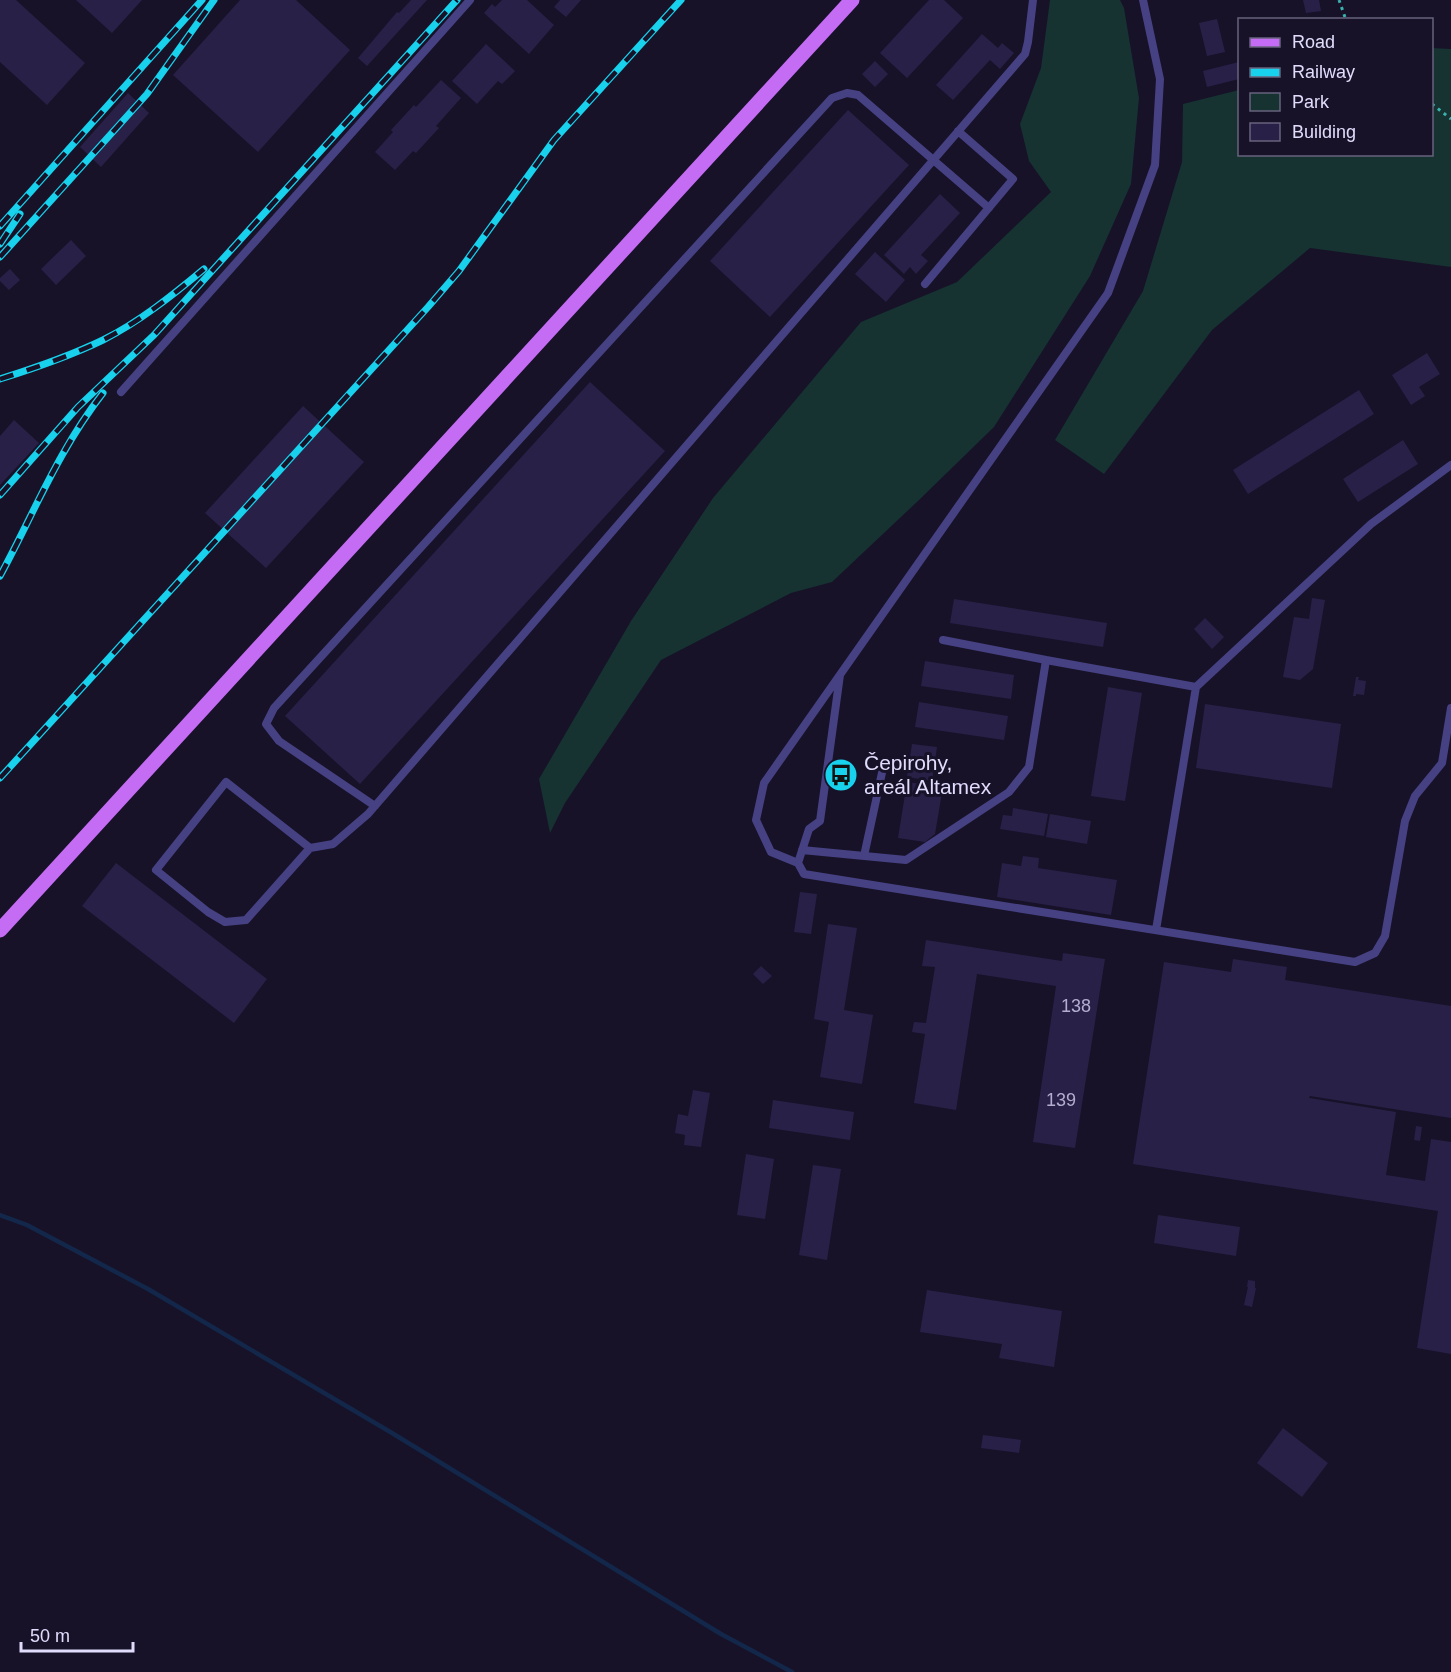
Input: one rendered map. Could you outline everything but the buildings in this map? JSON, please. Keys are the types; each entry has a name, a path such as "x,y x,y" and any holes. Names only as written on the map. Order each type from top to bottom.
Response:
{"main road":[{"path":"0,930 852,0"}],"lane":[{"path":"121,392 471,0"},
{"path":"310,848 226,783 156,870 208,912 225,922 246,920 310,848 333,844 375,806 1024,54 1028,42 1033,0"},
{"path":"1143,0 1160,79 1155,165 1108,293 764,783 756,820 771,852 798,863 804,874 1355,962 1375,954 1385,936 1405,821 1415,796 1442,763 1451,708"},
{"path":"375,806 279,741 266,724 274,708 832,98 847,93 858,95 988,208"},
{"path":"925,284 1013,179 958,130"},
{"path":"1156,930 1196,687 1371,524 1451,465"},
{"path":"943,640 1196,687"},
{"path":"802,850 906,860 1010,792 1029,767 1046,660"},
{"path":"798,863 808,829 820,820 840,675"},
{"path":"864,856 883,768"}],"path":[{"path":"1339,0 1345,18"},
{"path":"1433,106 1451,119"}],"green space":[{"path":"1050,0 1120,0 1124,8 1139,98 1131,184 1090,276 994,427 832,582 791,593 661,660 565,803 550,833 539,779 631,621 713,498 861,322 957,282 1051,192 1029,161 1020,124 1041,68"},
{"path":"1433,48 1451,49 1451,267 1310,248 1212,330 1104,474 1055,440 1143,291 1182,162 1183,104 1238,90 1238,156 1433,156"}],"waterway":[{"path":"0,1215 27,1225 148,1289 392,1433 721,1634 792,1672"}],"railway":[{"path":"0,226 202,0"},
{"path":"0,257 147,94 214,0"},
{"path":"0,495 78,407 154,335 457,0"},
{"path":"0,778 428,307 459,271 554,140 681,0"},
{"path":"0,244 20,214"},
{"path":"0,379 91,346 116,333 180,289 204,269"},
{"path":"0,576 60,459 87,414 103,393"}],"place":[{"name":"Čepirohy, areál Altamex","path":"841,775"}]}
